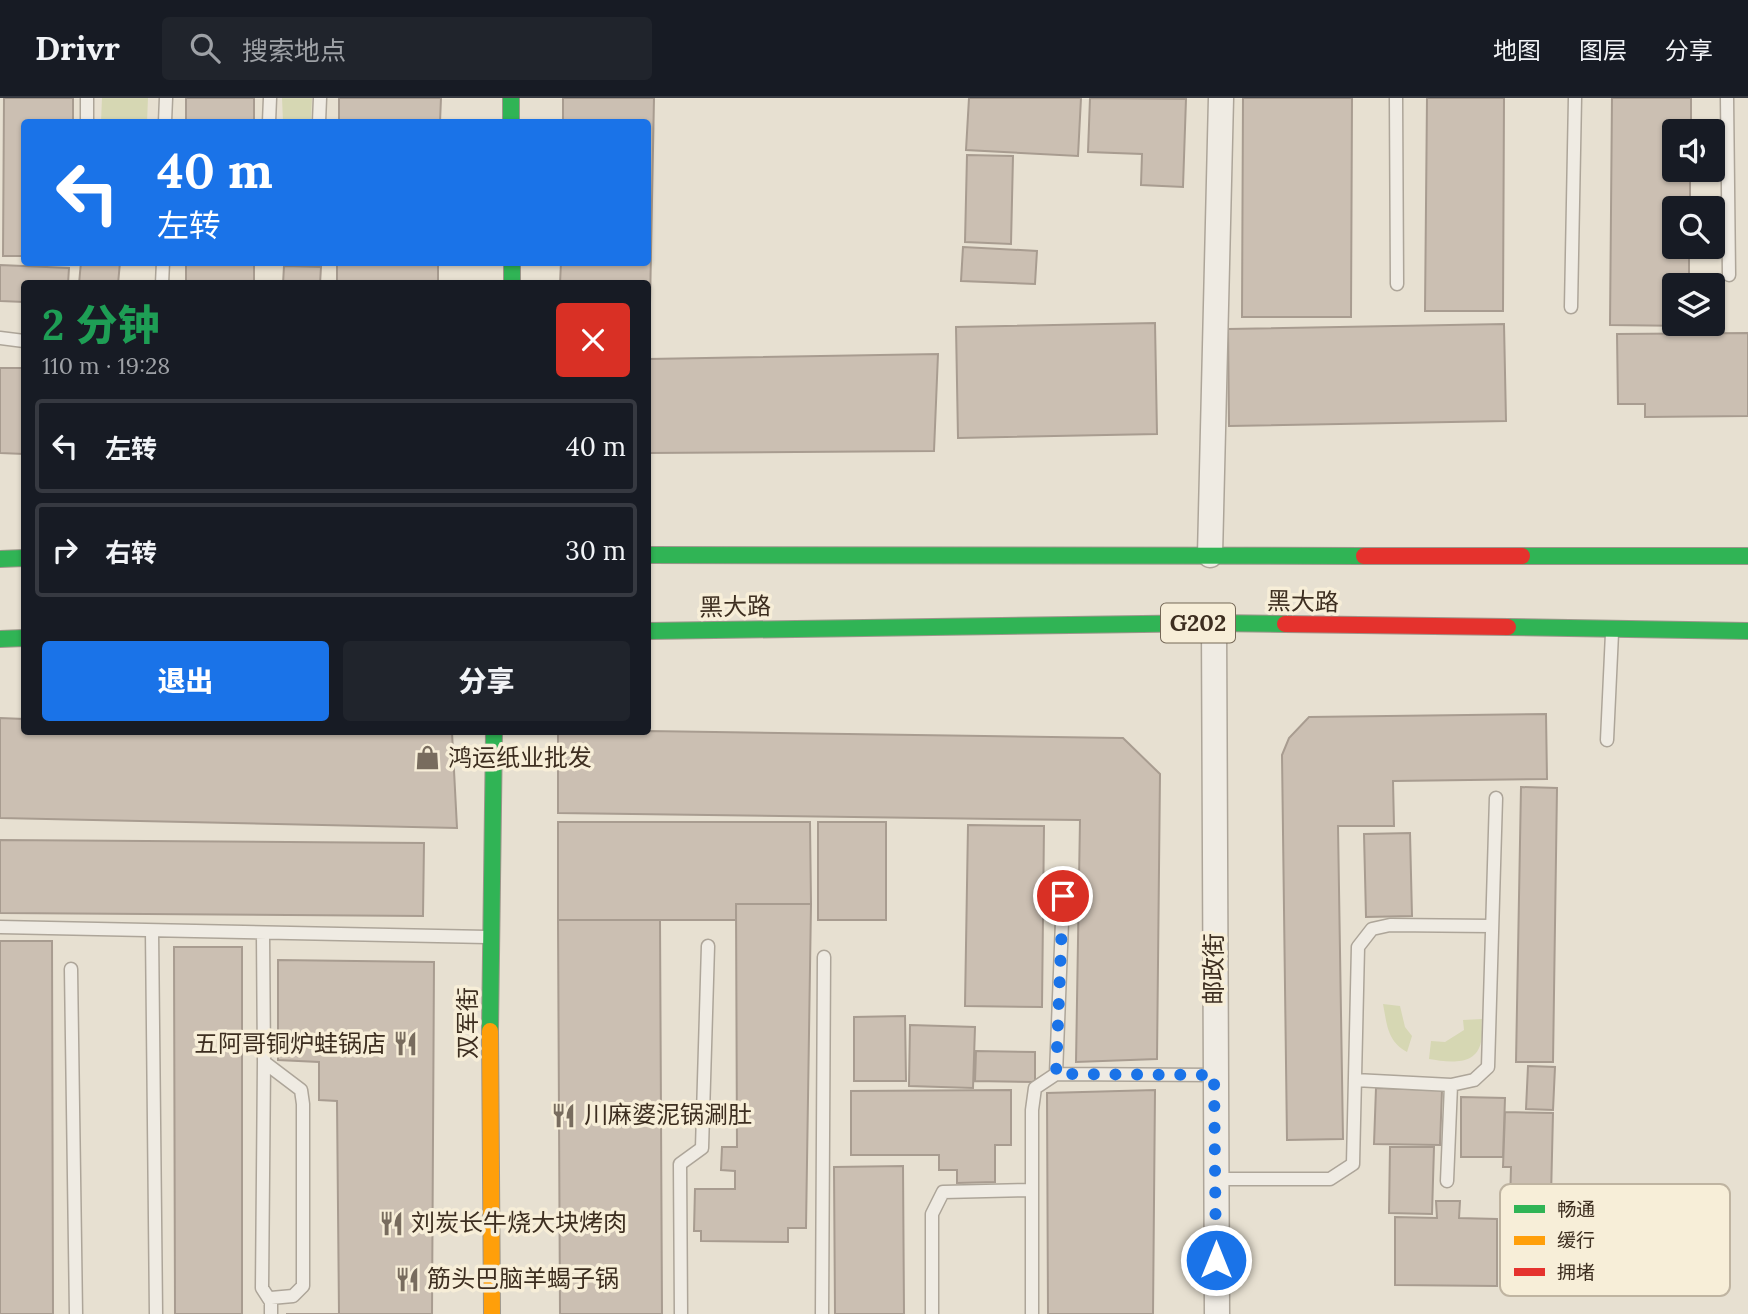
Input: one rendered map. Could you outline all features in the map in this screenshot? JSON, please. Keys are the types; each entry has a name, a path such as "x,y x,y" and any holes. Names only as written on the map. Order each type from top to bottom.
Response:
{"main road":[{"path":"511,98 511,119"},
{"name":"黑大路","path":"651,555 1748,556"},
{"path":"0,559 21,558"},
{"name":"黑大路","path":"651,631 1214,623 1748,631"},
{"path":"0,639 21,638"},
{"name":"双军街","path":"492,1314 491,937 494,735"}],"street":[{"path":"1210,555 1221,98"},
{"name":"邮政街","path":"1214,623 1217,1314"}],"lane":[{"path":"87,98 87,119"},
{"path":"165,119 166,98"},
{"path":"269,119 270,98"},
{"path":"319,119 320,98"},
{"path":"1396,98 1397,284"},
{"path":"1572,307 1575,98"},
{"path":"1727,98 1729,275"},
{"path":"0,338 21,341"},
{"path":"1607,740 1612,629"},
{"path":"1355,1080 1451,1085 1474,1080 1488,1067 1496,798"},
{"path":"1056,1074 1063,896"},
{"path":"1215,1179 1330,1179 1353,1164 1358,947 1372,929 1390,925 1491,926"},
{"path":"0,927 491,937"},
{"path":"152,931 156,1314"},
{"path":"263,934 262,1288 271,1308"},
{"path":"681,1314 680,1164 702,1148 708,946"},
{"path":"822,1314 824,957"},
{"path":"71,970 76,1314"},
{"path":"264,1062 301,1090 303,1104 303,1286 293,1297 271,1298 271,1308"},
{"path":"1032,1314 1032,1110 1035,1088 1056,1074 1214,1075"},
{"path":"1447,1181 1451,1085"},
{"path":"932,1314 932,1214 943,1192 1032,1190"}],"green space":[{"path":"102,98 148,98 147,119 101,119"},
{"path":"282,98 312,98 311,119 283,119"},
{"path":"1383,1004 1400,1006 1405,1027 1412,1036 1407,1052 1395,1043 1392,1037"},
{"path":"1482,1019 1481,1042 1473,1056 1460,1061 1429,1059 1431,1041 1445,1042 1464,1030 1463,1020"}],"building":[{"path":"4,98 73,98 73,119 21,119 21,256 3,256"},
{"path":"186,98 254,98 254,119 186,119"},
{"path":"339,98 441,98 440,119 339,119"},
{"path":"563,98 654,98 651,252 651,119 563,119"},
{"path":"969,98 1081,98 1078,156 966,150"},
{"path":"1090,98 1186,99 1183,187 1141,185 1142,154 1088,152"},
{"path":"1243,98 1352,98 1351,317 1242,317"},
{"path":"1427,98 1504,98 1503,311 1425,311"},
{"path":"1612,98 1691,98 1691,119 1662,119 1662,182 1690,182 1690,196 1662,196 1662,259 1689,259 1689,273 1662,273 1662,326 1610,325"},
{"path":"967,155 1013,156 1011,244 965,242"},
{"path":"963,247 1037,251 1035,284 961,281"},
{"path":"0,265 69,268 68,280 21,280 21,302 0,301"},
{"path":"81,266 120,266 118,280 79,280"},
{"path":"186,266 254,266 254,280 186,280"},
{"path":"284,266 321,267 320,280 283,280"},
{"path":"337,266 438,266 438,280 337,280"},
{"path":"561,266 651,266 650,280 560,280"},
{"path":"1155,323 1157,434 958,438 956,327"},
{"path":"1504,324 1506,421 1229,426 1228,329"},
{"path":"1725,333 1748,333 1748,416 1645,417 1645,404 1618,404 1617,334 1725,336"},
{"path":"938,354 934,451 651,453 651,359"},
{"path":"0,368 21,368 21,454 0,453"},
{"path":"1546,714 1547,779 1393,781 1394,826 1338,826 1343,1139 1287,1140 1282,755 1289,738 1309,717"},
{"path":"0,718 21,719 21,735 452,735 457,828 0,818"},
{"path":"651,731 1123,738 1160,774 1157,1059 1076,1062 1080,820 558,813 558,735 651,735"},
{"path":"1521,787 1557,788 1553,1062 1516,1062"},
{"path":"558,822 810,822 811,904 736,904 736,920 558,920"},
{"path":"818,822 886,822 886,920 818,920"},
{"path":"968,825 1044,826 1042,1007 965,1006"},
{"path":"1410,833 1412,916 1366,917 1364,834"},
{"path":"0,840 424,843 423,916 0,913"},
{"path":"736,904 811,904 806,1228 788,1228 788,1242 701,1241 701,1231 694,1231 695,1189 735,1189 735,1171 721,1170 722,1147 737,1147"},
{"path":"558,920 660,920 662,1314 560,1314"},
{"path":"0,941 52,941 53,1314 0,1314"},
{"path":"174,947 242,947 242,1314 175,1314"},
{"path":"278,960 434,962 432,1314 339,1314 337,1101 319,1100 319,1062 278,1060"},
{"path":"905,1016 906,1081 854,1081 854,1017"},
{"path":"910,1025 975,1027 973,1088 909,1086"},
{"path":"976,1051 1035,1052 1035,1082 975,1081"},
{"path":"1528,1066 1555,1067 1553,1110 1526,1109"},
{"path":"1376,1088 1442,1090 1440,1145 1374,1144"},
{"path":"1011,1090 1011,1145 995,1145 995,1182 957,1183 957,1170 939,1170 939,1155 851,1155 851,1091"},
{"path":"1155,1090 1153,1314 1048,1314 1047,1093"},
{"path":"1461,1097 1505,1098 1503,1157 1461,1157"},
{"path":"1505,1112 1553,1113 1551,1184 1511,1184 1511,1167 1503,1167"},
{"path":"1390,1147 1434,1147 1432,1214 1389,1213"},
{"path":"903,1166 904,1314 835,1314 834,1167"},
{"path":"1436,1201 1460,1201 1459,1218 1497,1219 1497,1286 1395,1285 1395,1217 1437,1218"}],"traffic: fast":[{"path":"511,98 511,119"},
{"path":"512,266 512,280"},
{"path":"651,555 1364,556"},
{"path":"1522,556 1748,556"},
{"path":"0,559 21,558"},
{"path":"651,631 1285,624"},
{"path":"1508,627 1748,631"},
{"path":"0,639 21,638"},
{"path":"490,1031 494,735"}],"traffic: slow":[{"path":"490,1031 492,1314"}],"traffic: jam":[{"path":"1364,556 1522,556"},
{"path":"1285,624 1508,627"}],"place":[{"name":"鸿运纸业批发","path":"428,758"},
{"name":"五阿哥铜炉蛙锅店","path":"406,1044"},
{"name":"川麻婆泥锅涮肚","path":"564,1115"},
{"name":"刘炭长牛烧大块烤肉","path":"391,1223"},
{"name":"筋头巴脑羊蝎子锅","path":"407,1279"}],"route":[{"path":"1063,896 1056,1074 1214,1075 1216,1260"}]}
